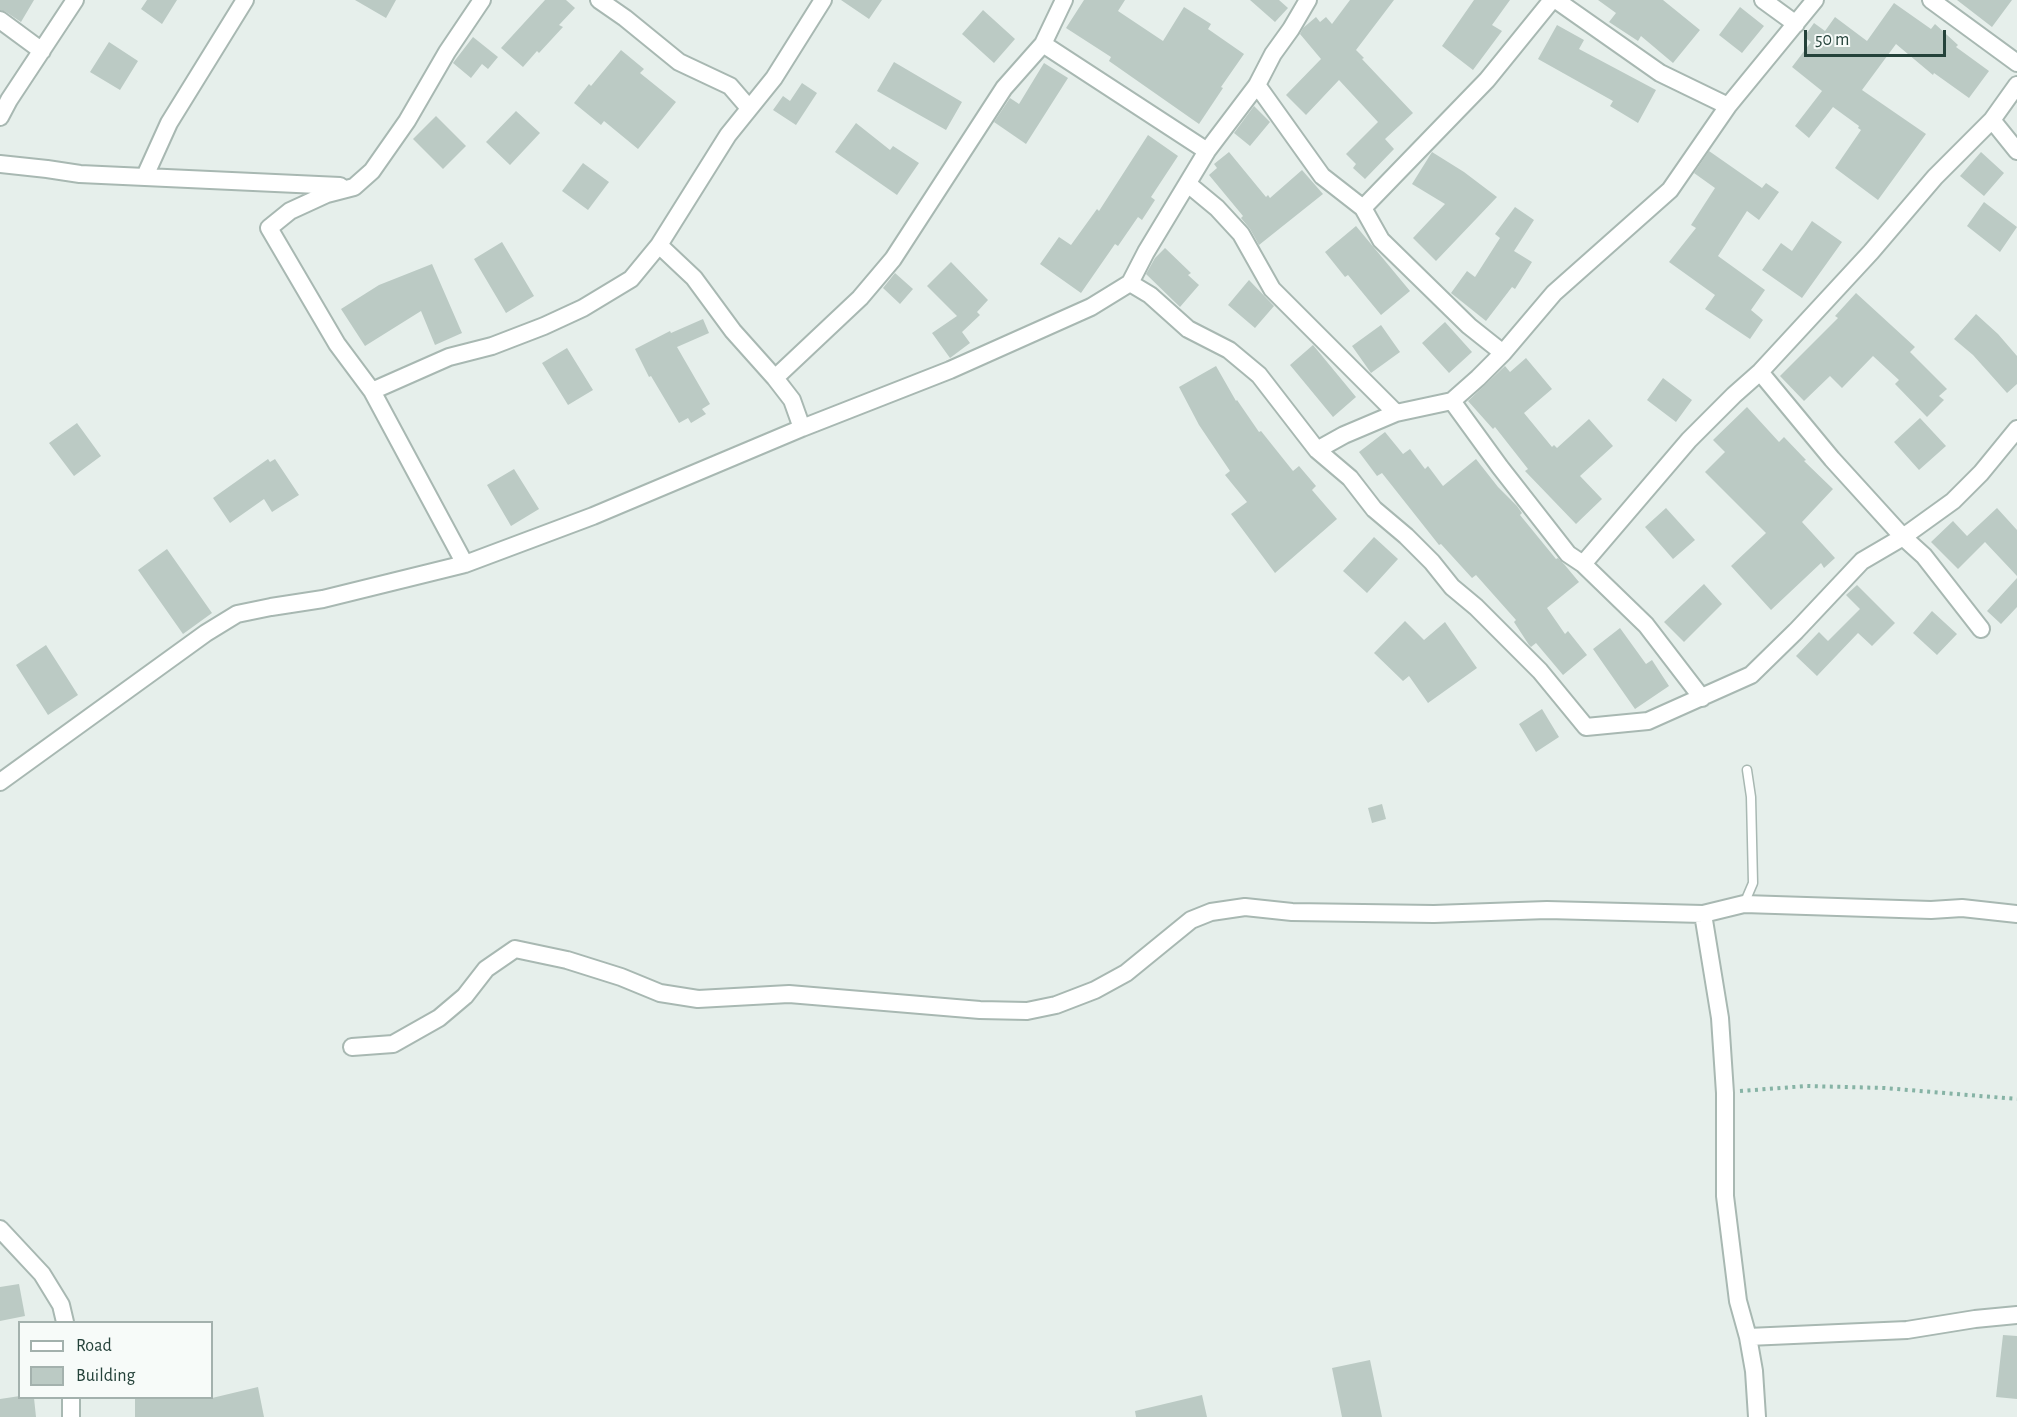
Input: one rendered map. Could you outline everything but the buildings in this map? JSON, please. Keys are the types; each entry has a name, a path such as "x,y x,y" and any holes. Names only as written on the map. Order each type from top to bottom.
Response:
{"street":[{"path":"0,117 75,0"},
{"path":"144,176 169,123 245,0"},
{"path":"465,564 372,391 337,344 269,228 290,211 327,194 354,187 372,171 407,121 447,52 482,0"},
{"path":"599,0 679,62 730,86 749,108"},
{"path":"372,391 448,357 492,346 583,308 631,279 659,245 728,135 774,78 823,0"},
{"path":"0,782 206,633 237,614 333,597 465,564 604,512 802,428 960,366 1091,307 1130,283 1207,151 1257,85 1273,54 1308,0"},
{"path":"1363,208 1487,80 1554,0 1660,73 1728,106"},
{"path":"1763,0 1796,24"},
{"path":"1317,450 1344,435 1396,413 1452,401 1503,353 1554,293 1670,190 1728,106 1815,0"},
{"path":"1931,0 2017,63"},
{"path":"776,378 860,298 893,259 1004,88 1043,44 1060,2"},
{"path":"0,20 42,51"},
{"path":"1043,44 1207,151"},
{"path":"1257,85 1322,176 1363,208 1381,240 1469,326 1503,353"},
{"path":"1583,564 1689,440 1760,372 1871,252 1935,177 1992,120 2017,85"},
{"path":"1992,120 2017,151"},
{"path":"0,164 80,174 354,187"},
{"path":"1188,184 1217,208 1241,234 1272,289 1396,413"},
{"path":"659,245 694,278 733,330 776,378 792,400 802,428"},
{"path":"1130,283 1150,295 1188,329 1229,350 1259,375 1317,450 1350,478 1374,509 1406,536 1452,586 1540,671 1586,727 1648,721 1751,675 1862,561 1903,537 1953,501 2016,434"},
{"path":"1760,372 1832,459 1903,537 1924,555 1981,629"},
{"path":"1452,401 1568,554 1583,564 1646,625 1702,698"},
{"path":"352,1047 393,1044 439,1018 465,996 486,969 515,949 567,960 621,977 660,993 698,999 789,994 980,1010 1027,1011 1056,1005 1106,984 1136,966 1191,920 1211,912 1245,907 1292,912 1434,914 1547,910 1703,914 1744,904 1962,909 2017,914"},
{"path":"1703,914 1720,1018 1725,1093 1725,1196 1738,1301 1755,1371 1757,1417"},
{"path":"0,1229 42,1274 61,1305 65,1321"},
{"path":"1748,1337 1907,1330 1975,1318 2017,1315"},
{"path":"71,1417 72,1399"}],"lane":[{"path":"1744,904 1753,883 1751,797 1747,770"}],"path":[{"path":"1725,1093 1807,1086 1884,1088 2017,1100"}]}
